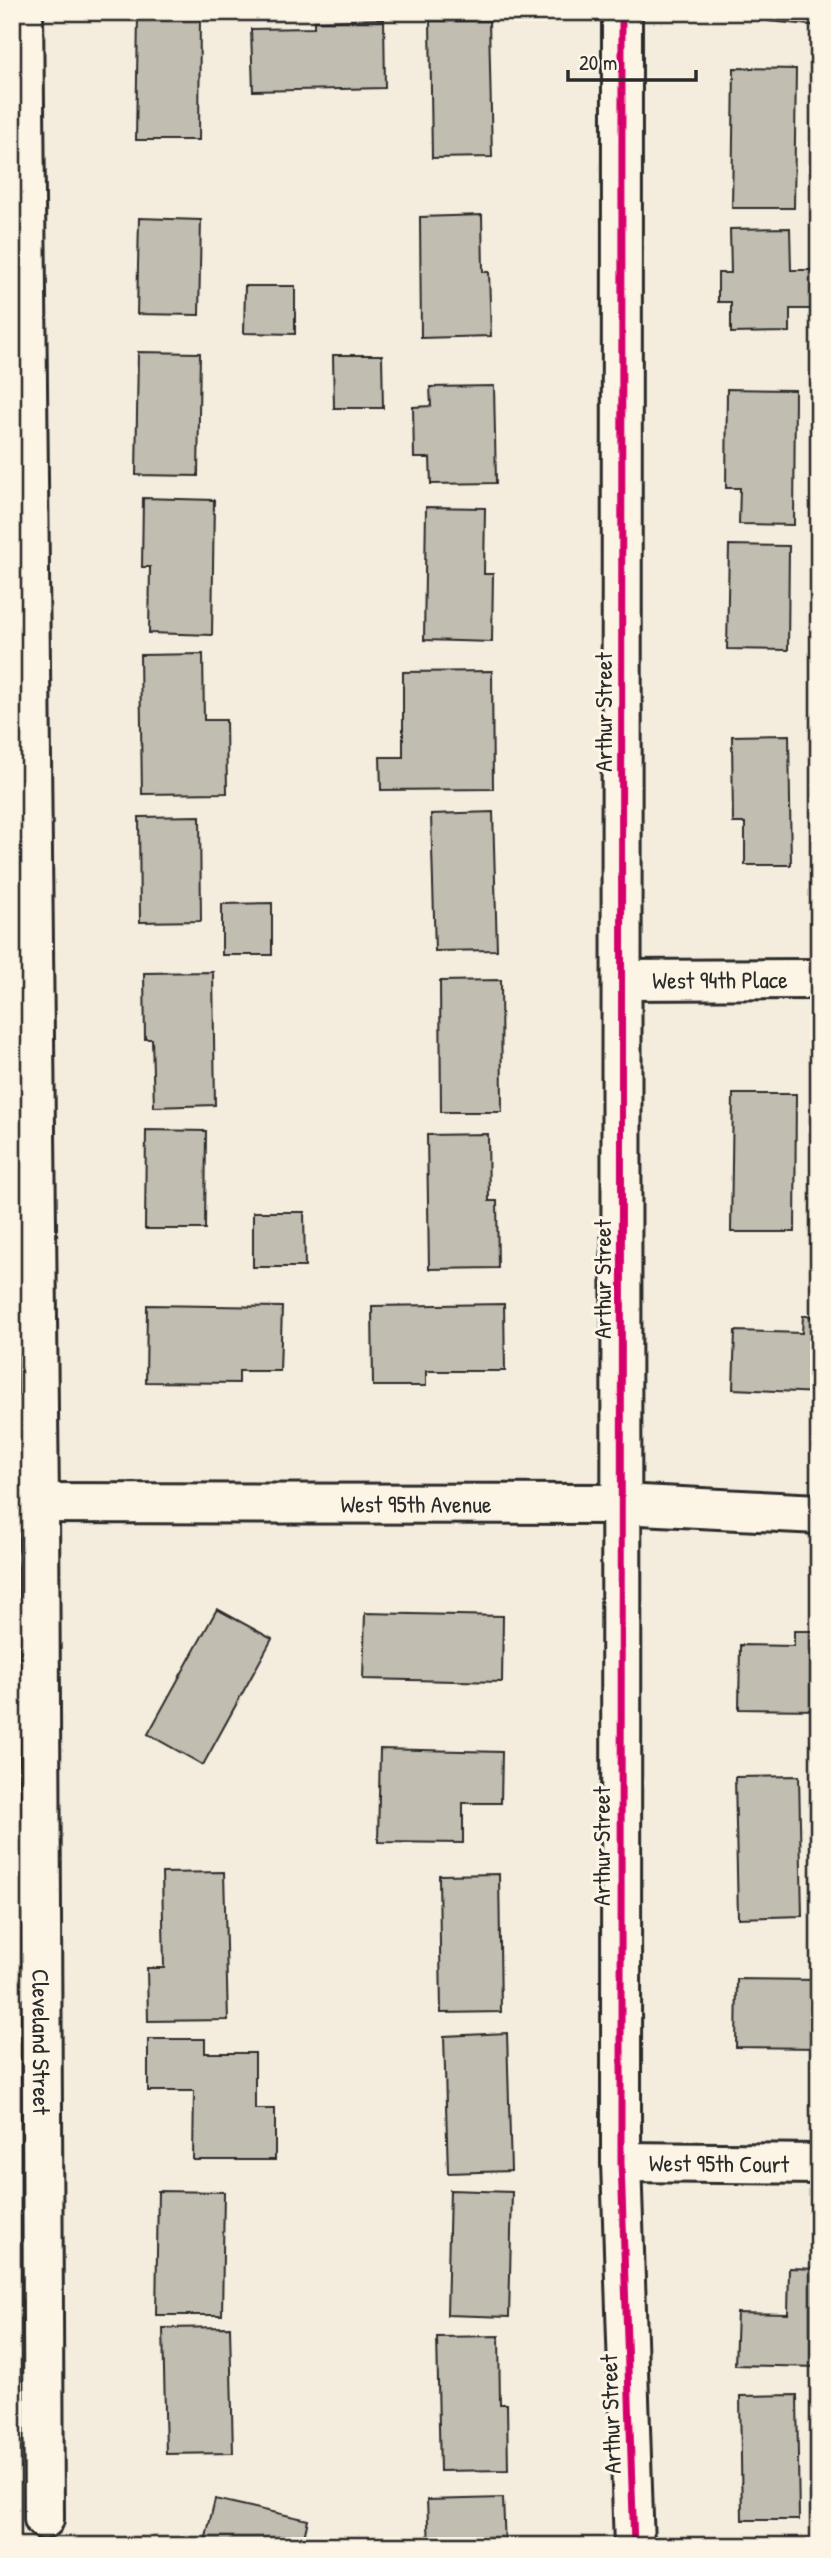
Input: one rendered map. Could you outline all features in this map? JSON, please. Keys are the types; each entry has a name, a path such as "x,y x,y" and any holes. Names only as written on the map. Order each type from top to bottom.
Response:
{"street":[{"name":"Cleveland Street","path":"23,12 26,1504 44,2519"},
{"name":"Arthur Street","path":"622,12 621,2162 634,2546"},
{"name":"West 94th Place","path":"622,980 819,979"},
{"name":"West 95th Avenue","path":"26,1504 621,1504 819,1514"},
{"name":"West 95th Court","path":"621,2162 819,2164"}],"building":[{"path":"770,12 819,12 819,26 769,21"},
{"path":"138,16 200,16 199,140 136,140"},
{"path":"384,19 385,88 253,91 251,29 314,28 314,21"},
{"path":"430,21 489,21 492,157 432,158"},
{"path":"734,68 796,69 794,208 732,208"},
{"path":"482,215 483,272 489,272 491,336 421,338 420,217"},
{"path":"139,218 201,220 199,315 137,314"},
{"path":"790,228 791,270 819,270 819,309 790,309 790,332 731,333 731,302 718,302 718,273 731,273 730,229"},
{"path":"245,286 295,286 295,334 244,333"},
{"path":"138,352 200,353 198,476 136,475"},
{"path":"333,355 382,355 383,408 334,408"},
{"path":"494,386 496,483 431,484 430,458 414,458 413,407 431,406 430,387"},
{"path":"727,389 795,390 794,525 739,524 740,488 726,488"},
{"path":"143,498 214,500 212,635 149,633 150,567 142,567"},
{"path":"426,507 485,508 484,574 493,574 492,642 424,640"},
{"path":"729,545 789,546 788,650 727,649"},
{"path":"203,654 204,720 226,720 227,793 142,794 140,655"},
{"path":"492,671 493,789 381,790 380,757 403,757 403,672"},
{"path":"789,735 791,865 745,865 745,823 733,823 732,736"},
{"path":"493,812 497,950 435,951 431,814"},
{"path":"200,816 201,921 140,922 139,817"},
{"path":"272,903 272,955 222,955 222,904"},
{"path":"213,972 215,1105 154,1107 152,1039 145,1039 144,973"},
{"path":"501,980 502,1112 441,1112 440,981"},
{"path":"733,1094 796,1094 795,1232 731,1232"},
{"path":"146,1130 206,1131 205,1229 145,1229"},
{"path":"488,1134 489,1201 497,1201 498,1268 429,1269 427,1135"},
{"path":"253,1212 304,1212 305,1267 253,1267"},
{"path":"504,1304 505,1371 426,1371 426,1386 373,1386 372,1306"},
{"path":"147,1305 282,1307 280,1371 239,1371 239,1383 146,1382"},
{"path":"803,1316 819,1316 819,1393 733,1389 735,1331 802,1333"},
{"path":"217,1609 272,1639 203,1765 148,1734"},
{"path":"365,1613 503,1616 502,1682 363,1679"},
{"path":"794,1631 819,1631 819,1710 739,1709 740,1645 794,1646"},
{"path":"380,1749 502,1752 501,1803 463,1803 463,1843 378,1842"},
{"path":"799,1776 802,1916 738,1918 735,1777"},
{"path":"224,1872 228,2020 148,2021 147,1968 164,1968 162,1873"},
{"path":"499,1874 501,2012 441,2013 439,1875"},
{"path":"737,1979 819,1980 819,2048 736,2047"},
{"path":"507,2033 511,2171 448,2173 444,2036"},
{"path":"148,2039 205,2039 205,2053 255,2053 255,2109 275,2109 275,2160 193,2160 194,2091 148,2091"},
{"path":"450,2190 512,2192 509,2317 447,2315"},
{"path":"158,2191 224,2192 222,2315 156,2315"},
{"path":"789,2268 819,2269 819,2367 735,2365 737,2313 788,2314"},
{"path":"230,2327 233,2453 166,2454 163,2328"},
{"path":"499,2336 500,2404 507,2404 508,2470 440,2471 437,2337"},
{"path":"797,2395 799,2520 742,2520 740,2396"},
{"path":"503,2498 505,2546 429,2546 427,2500"},
{"path":"215,2499 308,2520 302,2546 204,2546"}],"cycle path":[{"path":"622,12 621,2162 634,2546"}]}
